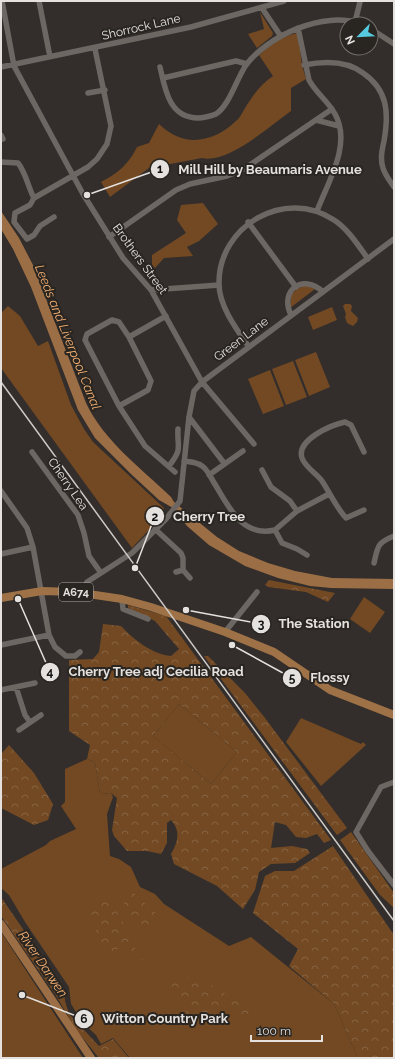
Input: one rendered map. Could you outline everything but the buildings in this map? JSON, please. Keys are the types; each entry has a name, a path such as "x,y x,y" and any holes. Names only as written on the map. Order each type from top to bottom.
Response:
{"main road":[{"name":"A674","path":"1,598 42,591 82,592 122,599 175,614 274,652 330,690 394,715"}],"street":[{"name":"Brothers Street","path":"2,1 14,66 73,176 109,237 124,258 151,290 202,382 254,444"},
{"path":"38,1 50,57"},
{"name":"Shorrock Lane","path":"1,67 14,66 50,57 95,49 190,27 284,1"},
{"path":"358,16 360,2"},
{"path":"262,8 280,36"},
{"path":"160,67 166,93 174,107 185,116 200,118 216,114 225,104 247,64 269,42 291,30 326,21 339,22"},
{"path":"298,28 304,66 313,88 332,109 340,126 340,150 317,211"},
{"path":"379,34 394,44"},
{"path":"54,217 40,226 34,235 27,239 14,222 15,213 30,205 34,198 45,194 88,167 97,159 107,144 112,126 95,49"},
{"path":"162,78 236,61 247,64"},
{"path":"304,66 343,63 358,68 380,89 386,103 387,123 382,153 383,168 394,187"},
{"path":"88,93 105,90"},
{"path":"109,237 176,190 190,184 227,176 244,169 332,109"},
{"path":"316,120 340,126"},
{"path":"1,162 18,163 23,169 28,187 34,198"},
{"path":"249,346 230,320 219,285 222,263 229,245 240,229 248,222 258,216 276,210 294,208 317,211 334,220 346,230 368,259"},
{"path":"248,222 296,287"},
{"name":"Green Lane","path":"155,529 179,503 189,417 194,391 202,382 249,346 394,239"},
{"path":"292,315 287,304 289,295 296,287 310,283 323,292"},
{"path":"151,290 219,285"},
{"path":"128,336 166,316"},
{"path":"119,406 148,390 151,381 128,336 119,322 112,320 87,334 86,340 119,406 145,446 176,472"},
{"path":"189,417 224,463"},
{"path":"364,452 351,425 347,423 342,423 324,431 304,443 301,450 302,460 319,477 339,510 346,518 364,510"},
{"path":"169,466 178,455 180,446 178,429"},
{"path":"209,475 243,451"},
{"name":"Cherry Lea","path":"32,452 78,516 84,533 89,556 101,573"},
{"path":"184,461 199,464 204,467 239,521 254,530 275,530 297,511 329,494"},
{"path":"262,470 271,487 290,501 297,511"},
{"path":"1,491 27,528 33,547 50,635 55,647 65,656 75,656 80,652"},
{"path":"82,592 87,582 132,553 155,529 181,553 183,558 183,570 190,578"},
{"path":"275,530 282,543 307,555"},
{"path":"374,563 378,545 394,536"},
{"path":"1,554 33,547"},
{"path":"176,572 183,570"},
{"path":"225,632 258,592"},
{"path":"122,599 123,609 148,619"},
{"path":"1,645 50,635"},
{"path":"1,690 35,683"},
{"path":"16,687 25,715 30,722"},
{"path":"19,730 41,716"},
{"path":"394,782 381,787 356,832 368,851 394,885"}],"green space":[{"path":"260,12 273,33 272,36 257,48 248,34 264,29"},
{"path":"298,33 302,65 306,79 291,88 291,111 236,150 212,158 202,158 149,168 110,197 101,182 122,168 130,159 137,147 149,143 159,124 168,132 178,137 198,140 218,134 237,120 257,90 273,76 259,55 277,41"},
{"path":"203,203 218,224 199,241 187,247 193,256 164,258 155,268 152,266 152,255 186,233 177,220 181,205"},
{"path":"306,285 315,289 290,308 291,295 297,289"},
{"path":"345,304 350,304 352,306 351,311 358,318 357,322 353,326 347,323 343,306"},
{"path":"8,306 20,316 38,346 48,341 71,405 93,442 164,508 162,516 132,548 1,368 1,313"},
{"path":"332,307 337,320 313,330 308,317"},
{"path":"316,352 330,387 309,396 295,360"},
{"path":"293,361 307,397 286,405 272,369"},
{"path":"270,370 284,406 263,414 248,379"},
{"path":"269,580 335,593 328,602 306,592 268,587 265,585"},
{"path":"364,597 385,612 370,633 350,619"},
{"path":"128,605 166,616 331,840 324,843 317,834 306,838 296,837 286,825 275,822 271,848 292,846 307,849 310,853 295,863 271,864 259,872 255,890 243,909 217,886 174,864 171,854 177,841 177,832 171,820 167,823 167,843 161,854 147,851 127,851 114,836 112,830 117,798 111,793 100,794 95,762 87,759 90,745 69,731 69,660 93,659 99,652 103,624 121,626 144,646 164,655 171,656 179,649 155,621 128,608","holes":["179,704 237,752 211,784 153,736"]},
{"path":"204,656 208,656 245,693 347,828 337,835"},
{"path":"179,704 237,752 211,784 153,736"},
{"path":"301,718 361,744 363,742 366,745 321,786 286,742"},
{"path":"9,745 34,773 53,804 48,820 34,825 1,808 1,754"},
{"path":"87,759 95,762 100,794 111,793 113,797 107,814 110,856 119,859 131,867 140,887 155,894 164,904 229,946 251,937 334,1004 358,1058 130,1058 113,1038 101,1044 96,1035 83,1023 71,1004 69,987 25,922 9,895 1,888 1,869 46,845 50,841 76,829 61,806 65,802 65,769"},
{"path":"351,832 394,893 394,908 380,895 340,840"},
{"path":"333,846 394,935 394,1058 358,1058 334,1004 289,966 298,949 253,913 265,876 275,871 294,871"},
{"path":"114,885 130,890 156,913 142,935"},
{"path":"1,897 64,989 65,1001 69,1014 99,1046 113,1039 129,1058 99,1058 77,1031 55,994 1,916"},
{"path":"108,898 131,935 127,936 153,976 138,963 126,943 113,952 100,944 90,910"},
{"path":"1,932 83,1058 1,1058"},
{"path":"189,977 204,980 253,1012 246,1018 232,1011 218,1010 191,1020 170,983"}],"shaded area":[{"path":"1,211 19,238 33,265 86,403 94,417 113,442 171,497 174,502 217,537 239,551 268,563 295,571 332,578 394,579 394,589 331,588 310,586 278,578 245,566 209,545 187,526 173,508 159,500 131,474 95,438 78,410 31,287 13,249 1,229"}],"waterway":[{"name":"River Darwen","path":"1,924 91,1058"}],"railway":[{"path":"1,382 394,921"}],"place":[{"name":"Mill Hill by Beaumaris Avenue","path":"87,195"},
{"name":"Cherry Tree","path":"135,568"},
{"name":"Cherry Tree adj Cecilia Road","path":"18,599"},
{"name":"The Station","path":"186,610"},
{"name":"Flossy","path":"232,645"},
{"name":"Witton Country Park","path":"22,995"}],"water label":[{"name":"Leeds and Liverpool Canal","path":"68,337"}]}
